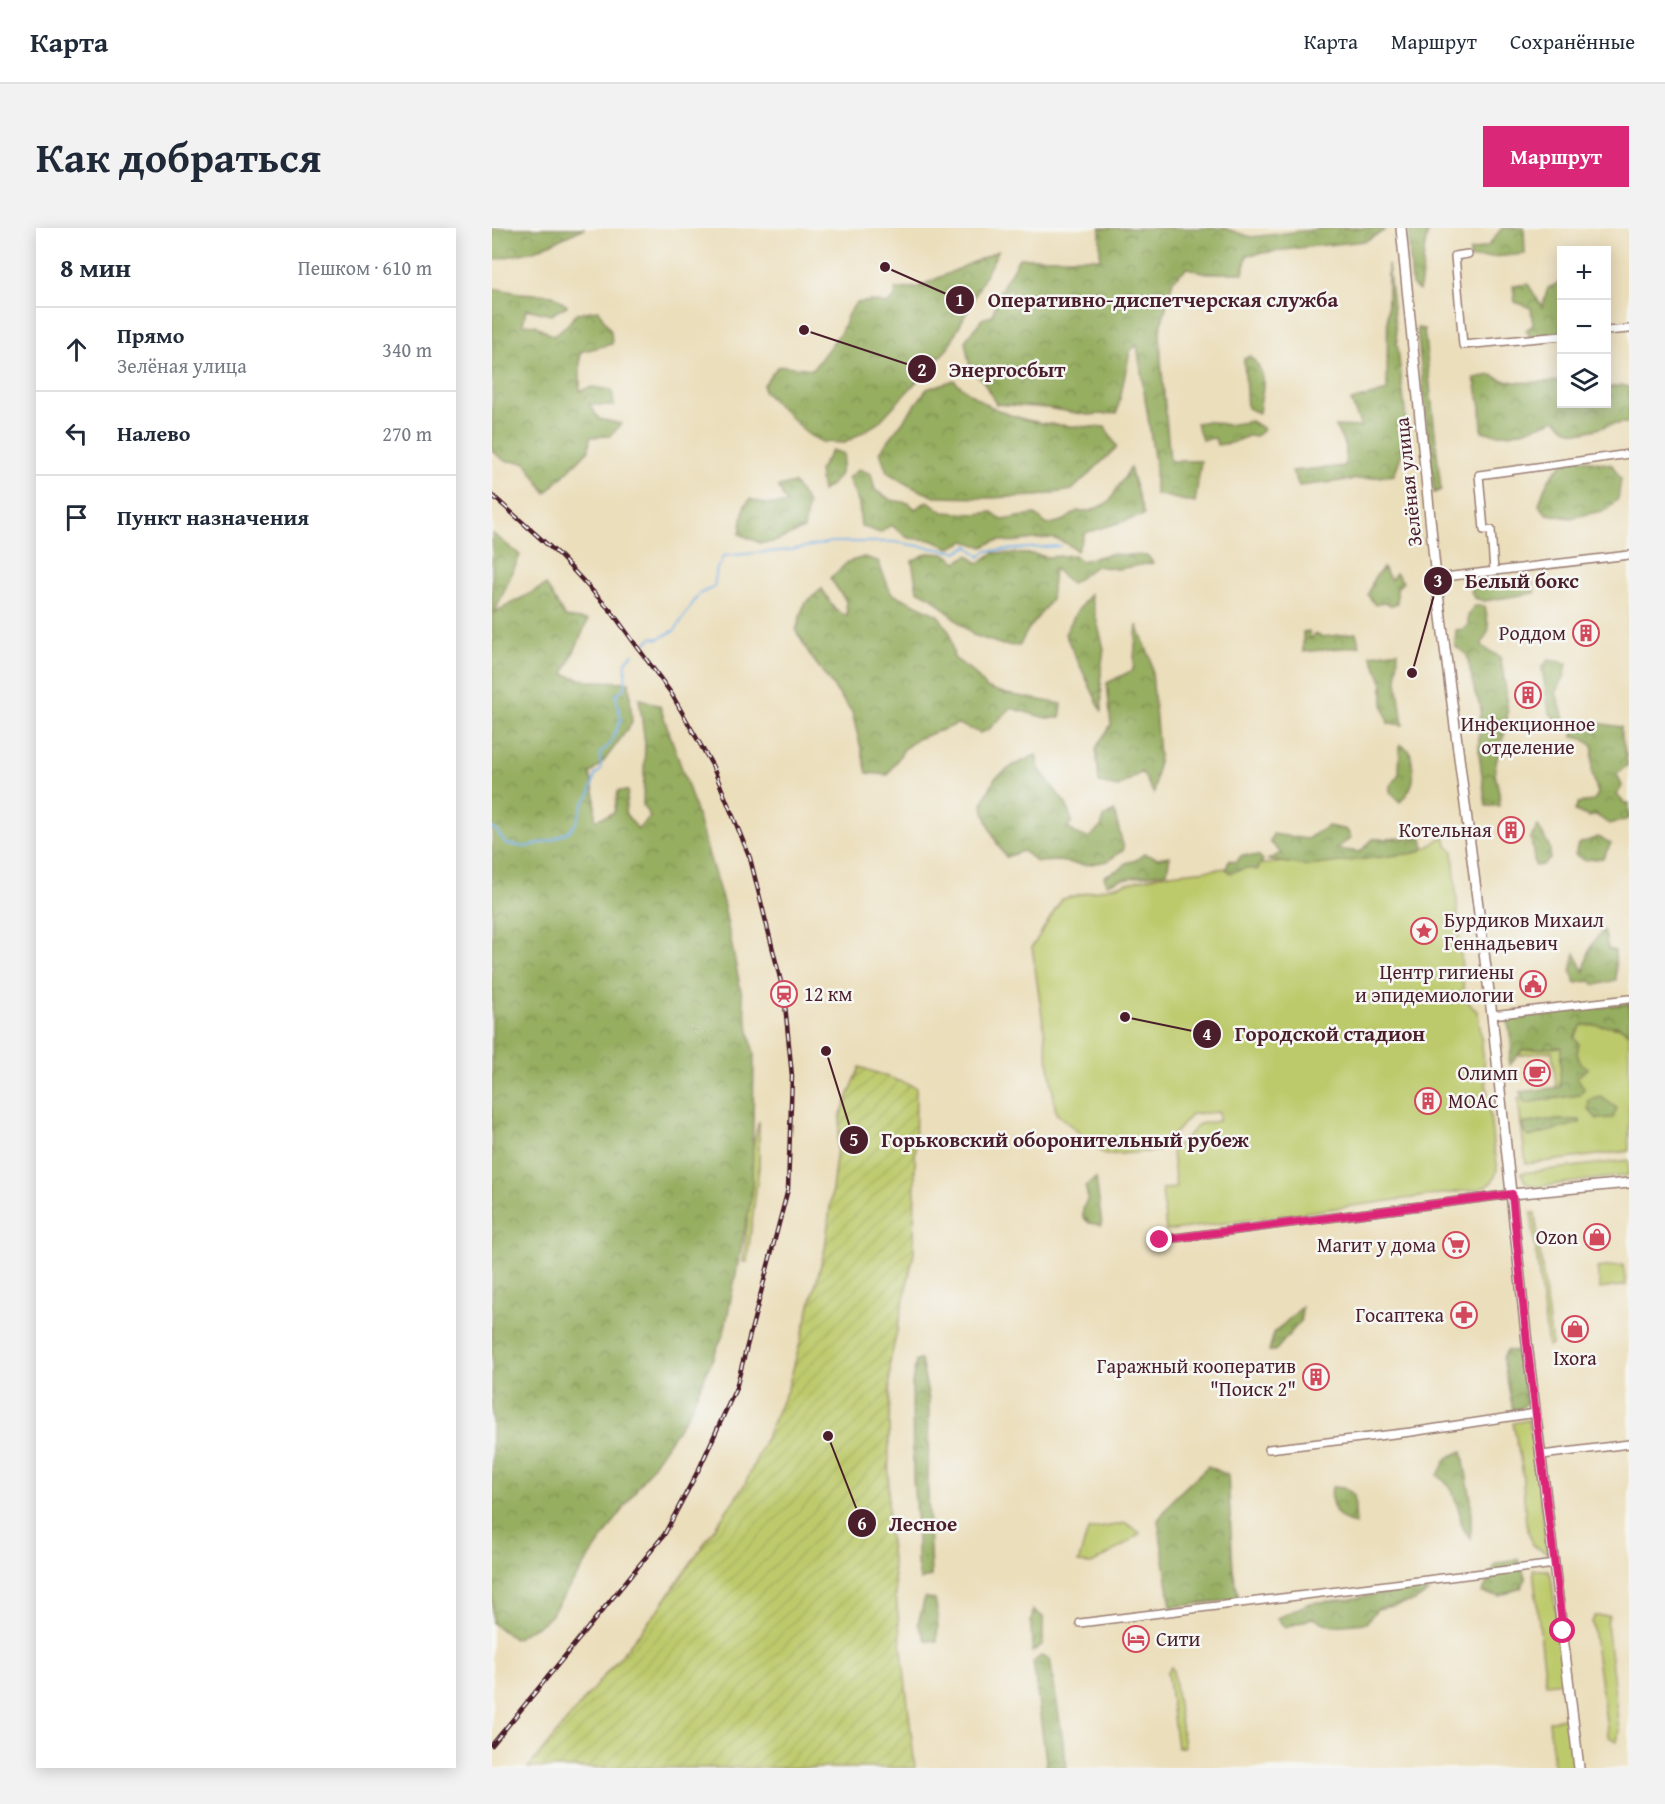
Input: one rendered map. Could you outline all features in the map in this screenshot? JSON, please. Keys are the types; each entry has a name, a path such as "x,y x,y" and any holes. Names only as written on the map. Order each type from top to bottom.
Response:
{"main road":[{"name":"Зелёная улица","path":"1401,228 1436,578 1492,1015 1536,1413 1579,1768"},
{"path":"1512,1194 1629,1182"}],"street":[{"path":"1468,254 1455,256 1463,345 1557,336"},
{"path":"1611,331 1629,329"},
{"path":"1494,571 1491,530 1484,530 1479,475 1629,454"},
{"path":"1436,578 1629,555"},
{"path":"1492,1015 1629,999"},
{"path":"1160,1240 1512,1194"},
{"path":"1269,1449 1412,1432 1536,1413"},
{"path":"1542,1455 1629,1444"},
{"path":"1080,1623 1555,1564"}],"green space":[{"path":"492,228 585,228 534,251 492,260"},
{"path":"1100,228 1224,228 1251,237 1327,228 1383,228 1384,231 1365,241 1247,255 1243,273 1207,273 1187,268 1173,280 1160,330 1170,461 1201,461 1195,503 1155,494 1155,464 1137,345 1130,351 1117,413 1088,415 1047,408 996,404 983,381 970,368 965,341 982,319 992,316 1000,291 1019,258 1100,258"},
{"path":"1410,228 1426,228 1429,231 1419,291 1412,285"},
{"path":"1502,228 1524,228 1525,254 1470,259 1470,251 1488,246"},
{"path":"998,251 948,348 878,423 845,443 822,442 809,435 764,392 763,386 777,367 813,369 841,332 848,314 856,303 871,301 887,304 896,296 895,290 918,287"},
{"path":"1388,264 1408,437 1394,475 1299,486 1292,471 1345,466 1346,447 1335,426 1361,427 1351,401 1387,391"},
{"path":"1528,284 1542,307 1548,288 1557,284 1557,334 1550,340 1532,341 1526,330 1533,325 1531,308 1515,302 1513,286"},
{"path":"492,288 519,293 553,295 567,306 551,315 526,309 523,324 535,325 553,336 577,313 598,310 611,331 612,344 580,352 580,391 592,387 612,390 614,406 589,404 599,419 622,424 610,436 590,437 589,450 546,493 525,462 505,461 492,451"},
{"path":"1417,328 1424,329 1441,490 1434,493"},
{"path":"1250,356 1262,376 1263,389 1259,413 1247,408 1244,359"},
{"path":"1492,375 1517,382 1557,381 1557,408 1611,408 1611,387 1621,385 1629,387 1629,423 1618,423 1581,432 1565,427 1556,419 1510,434 1482,431 1481,407 1474,378"},
{"path":"954,380 988,405 1024,419 1063,426 1105,427 1117,447 1072,490 1037,496 935,497 887,472 880,452 927,389"},
{"path":"1208,421 1227,425 1251,421 1264,429 1256,436 1217,445 1215,438 1202,440 1196,423"},
{"path":"832,450 844,454 842,467 836,480 822,491 819,471"},
{"path":"1576,457 1612,465 1621,479 1618,499 1606,510 1570,518 1547,514 1539,505 1544,489 1556,470"},
{"path":"1130,468 1144,515 1085,533 1077,551 1062,541 1049,538 1013,542 999,541 983,547 965,541 950,548 931,540 908,538 891,525 880,533 861,526 859,504 848,478 859,469 871,474 875,490 891,500 909,503 915,509 928,501 943,512 976,514 992,512 1003,520 1035,514 1047,525 1065,520 1077,511 1091,511 1109,502"},
{"path":"794,483 808,504 804,529 774,542 760,543 740,534 744,507 750,499 766,504 787,504 778,487"},
{"path":"492,533 520,555 495,612 546,585 565,617 588,620 564,674 587,681 629,682 632,723 604,761 590,774 595,796 595,820 614,813 618,791 628,791 625,813 638,829 650,817 643,805 645,744 639,698 660,706 690,792 723,902 754,1055 752,1194 724,1333 688,1414 547,1620 514,1639 492,1623"},
{"path":"928,553 946,554 957,562 968,555 978,563 994,553 1033,554 1048,557 1074,555 1081,561 1109,554 1148,556 1153,563 1117,569 1096,566 1071,584 1054,568 1051,600 1019,646 1003,645 973,635 931,597 917,590 912,561"},
{"path":"864,557 878,561 891,593 938,615 950,633 954,658 972,671 987,688 1062,704 1060,718 1046,718 1011,708 988,730 980,733 958,724 917,739 904,749 888,775 867,773 852,712 810,655 796,631 804,604 822,589 835,610 847,616 846,601 830,578 848,562"},
{"path":"1383,568 1391,580 1396,573 1403,582 1397,588 1397,604 1392,606 1385,602 1375,605 1368,595 1374,578"},
{"path":"1506,581 1513,585 1532,582 1535,593 1484,601 1474,598 1471,591 1476,585 1487,586"},
{"path":"1090,594 1104,649 1101,670 1102,712 1065,634 1076,613"},
{"path":"1474,606 1485,606 1489,629 1481,646 1500,657 1506,692 1506,727 1495,769 1500,794 1499,806 1486,806 1479,753 1481,707 1475,693 1467,655 1455,646 1456,630 1464,629 1468,624 1468,616"},
{"path":"1137,625 1151,660 1159,756 1154,794 1142,772 1118,787 1099,783 1096,748 1111,725 1107,683 1133,670"},
{"path":"1309,631 1310,639 1315,634 1322,637 1356,633 1360,646 1303,652 1303,632"},
{"path":"1398,651 1397,681 1403,725 1388,723 1383,704 1383,684 1371,655"},
{"path":"1549,660 1567,663 1564,677 1556,693 1565,722 1560,725 1549,712 1542,667"},
{"path":"1597,723 1621,727 1627,760 1627,765 1617,774 1622,786 1617,795 1624,803 1629,803 1629,819 1609,824 1596,815 1589,817 1575,811 1578,803 1593,801 1598,794 1592,773 1593,746 1583,739 1573,737 1575,727"},
{"path":"1400,744 1410,751 1413,778 1410,789 1400,802 1390,792 1390,786 1399,774"},
{"path":"1036,755 1039,769 1066,804 1072,821 1068,828 1088,838 1101,827 1104,817 1114,811 1124,849 1108,861 1085,865 1058,861 1037,862 1023,851 1006,857 991,832 982,804 995,778 1014,765"},
{"path":"1328,826 1347,830 1351,838 1336,849 1360,852 1373,839 1422,838 1424,849 1415,853 1308,866 1268,860 1281,853 1270,842 1273,834 1307,839"},
{"path":"1538,826 1550,848 1550,859 1542,865 1535,866 1531,838"},
{"path":"1445,835 1447,846 1453,851 1464,996 1478,1011 1497,1163 1494,1179 1479,1189 1166,1231 1162,1189 1176,1188 1172,1152 1199,1124 1219,1121 1219,1112 1192,1114 1159,1151 1105,1155 1056,1113 1032,947 1062,899 1160,875 1428,847"},
{"path":"1598,837 1611,843 1603,858 1584,860 1575,855 1578,844"},
{"path":"1144,854 1158,858 1170,856 1167,872 1121,879 1106,884 1104,876"},
{"path":"1242,855 1259,856 1263,860 1257,870 1246,868 1230,873 1226,869 1229,860 1236,862"},
{"path":"1604,930 1608,949 1615,951 1616,980 1596,985 1590,981 1576,983 1571,972 1575,953 1584,972 1588,954"},
{"path":"1629,1003 1629,1025 1612,1028 1629,1026 1629,1151 1526,1164 1518,1099 1557,1093 1552,1051 1515,1056 1510,1017"},
{"path":"1629,1004 1629,1033 1618,1026 1582,1025 1574,1038 1579,1044 1577,1053 1580,1063 1588,1068 1577,1077 1584,1089 1579,1095 1525,1103 1520,1092 1560,1087 1561,1047 1522,1050 1510,1065 1512,1046 1507,1016"},
{"path":"860,1067 916,1087 914,1253 890,1363 888,1524 915,1768 528,1768 659,1609 745,1484 788,1388 825,1249 841,1114"},
{"path":"1601,1097 1617,1108 1613,1118 1597,1119 1588,1109 1589,1100"},
{"path":"1547,1120 1580,1120 1580,1123 1528,1137 1521,1124"},
{"path":"759,1121 759,1167 747,1262 743,1262 750,1197 751,1154"},
{"path":"1629,1160 1629,1175 1536,1187 1526,1183 1521,1173"},
{"path":"1096,1178 1102,1225 1089,1223 1083,1217 1083,1208 1088,1198 1085,1186"},
{"path":"1531,1213 1535,1213 1552,1345 1548,1346"},
{"path":"1623,1265 1626,1285 1600,1289 1597,1268"},
{"path":"1302,1307 1301,1321 1275,1351 1269,1351 1274,1333"},
{"path":"1507,1350 1520,1353 1526,1403 1521,1408 1513,1410 1503,1358"},
{"path":"921,1360 929,1400 928,1498 931,1576 920,1580 917,1563 913,1478 912,1384 916,1361"},
{"path":"1528,1420 1538,1472 1547,1553 1532,1545 1526,1523 1522,1468 1513,1423"},
{"path":"1462,1451 1471,1499 1471,1538 1462,1528 1451,1488 1438,1475 1447,1458"},
{"path":"1208,1466 1228,1475 1233,1570 1239,1599 1171,1607 1158,1520 1176,1496"},
{"path":"1332,1487 1345,1488 1354,1495 1356,1524 1344,1520 1336,1512 1331,1494"},
{"path":"1126,1523 1140,1533 1092,1564 1078,1563 1088,1530"},
{"path":"1518,1559 1526,1579 1521,1588 1499,1596 1482,1593 1496,1564"},
{"path":"1533,1570 1548,1570 1551,1575 1564,1682 1546,1684"},
{"path":"1411,1588 1428,1592 1415,1601 1377,1609 1366,1623 1333,1626 1312,1618 1285,1628 1277,1618 1310,1603 1351,1599"},
{"path":"925,1597 935,1600 938,1615 937,1641 926,1640 918,1624"},
{"path":"1033,1610 1043,1617 1043,1644 1032,1652 1031,1623"},
{"path":"1595,1616 1609,1616 1607,1623 1619,1730 1617,1742 1608,1736 1592,1622"},
{"path":"1041,1656 1050,1659 1067,1768 1047,1768 1033,1662"},
{"path":"1171,1667 1184,1747 1177,1747 1167,1672"},
{"path":"1568,1717 1574,1768 1554,1768 1549,1721"}],"waterway":[{"path":"646,643 653,637 658,639 675,630 699,594 714,587 717,567 723,556 790,550 832,542 894,542 957,552 968,546 980,557 986,551 1060,546"},
{"path":"492,828 506,844 526,847 552,840 569,831 576,823 583,804 590,794 595,775 601,770 600,753 610,744 621,720 616,695 625,687 626,661 633,654"}],"railway":[{"path":"492,495 560,556 611,611 671,693 712,765 750,858 784,994 792,1076 788,1189 736,1388 700,1467 664,1535 492,1745"}],"place":[{"name":"Оперативно-диспетчерская служба","path":"885,267"},
{"name":"Энергосбыт","path":"804,330"},
{"name":"Роддом","path":"1586,633"},
{"name":"Белый бокс","path":"1412,673"},
{"name":"Инфекционное отделение","path":"1528,695"},
{"name":"Котельная","path":"1511,830"},
{"name":"Бурдиков Михаил Геннадьевич","path":"1424,931"},
{"name":"Центр гигиены и эпидемиологии","path":"1533,984"},
{"name":"12 км","path":"784,994"},
{"name":"Городской стадион","path":"1125,1017"},
{"name":"Горьковский оборонительный рубеж","path":"826,1051"},
{"name":"Олимп","path":"1537,1073"},
{"name":"МОАС","path":"1428,1101"},
{"name":"Ozon","path":"1597,1237"},
{"name":"Магит у дома","path":"1456,1245"},
{"name":"Госаптека","path":"1464,1315"},
{"name":"Ixora","path":"1575,1329"},
{"name":"Гаражный кооператив \"Поиск 2\"","path":"1316,1377"},
{"name":"Лесное","path":"828,1436"},
{"name":"Сити","path":"1136,1639"}],"route":[{"path":"1160,1240 1512,1194 1527,1343 1563,1631"}]}
